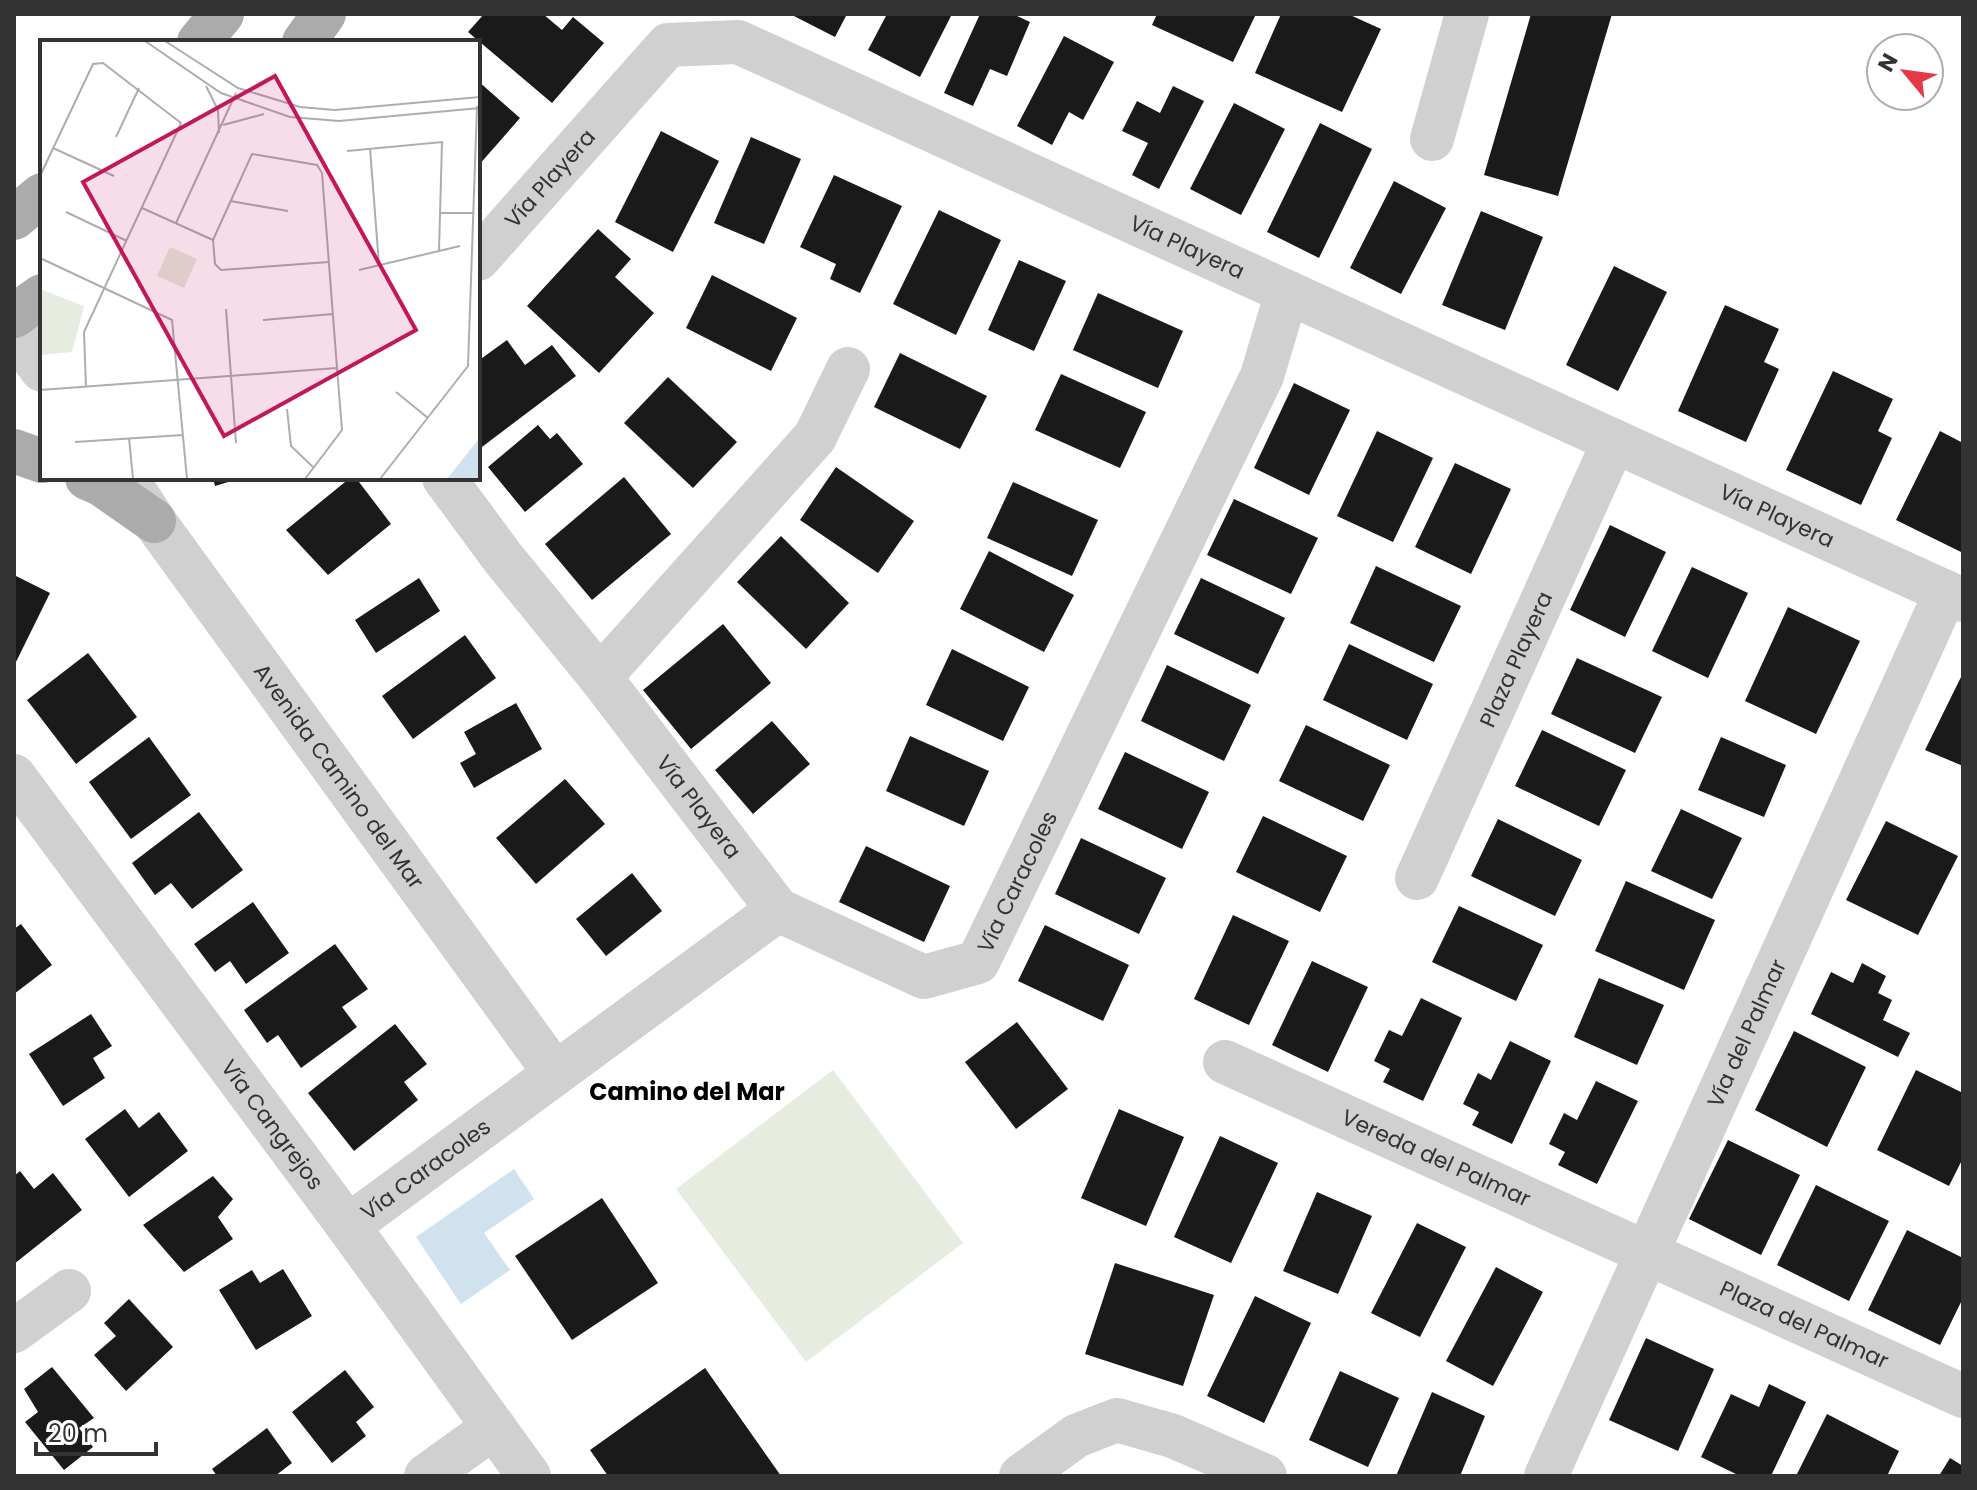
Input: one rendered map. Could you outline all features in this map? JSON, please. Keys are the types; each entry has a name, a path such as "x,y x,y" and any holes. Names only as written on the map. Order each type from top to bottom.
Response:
{"main road":[{"path":"201,40 222,14"},
{"path":"305,40 324,14"},
{"path":"14,218 40,197"},
{"path":"14,316 40,297"},
{"path":"14,451 40,460"},
{"path":"92,480 154,521"}],"street":[{"path":"1432,139 1467,14"},
{"name":"Vía Playera","path":"480,257 668,45 738,42 1954,596"},
{"name":"Vía Caracoles","path":"348,1226 778,910 924,977 978,962 1262,376 1287,292"},
{"path":"14,332 40,367"},
{"path":"600,677 815,437 848,369"},
{"name":"Plaza Playera","path":"1417,878 1614,441"},
{"name":"Avenida Camino del Mar","path":"127,480 555,1073"},
{"name":"Vía Playera","path":"445,480 778,910"},
{"name":"Vía del Palmar","path":"1546,1476 1647,1252 1954,596"},
{"name":"Vía Cangrejos","path":"14,776 529,1476"},
{"name":"Vereda del Palmar","path":"1225,1062 1647,1252"},
{"name":"Plaza del Palmar","path":"1647,1252 1963,1396"},
{"path":"14,1331 69,1291"},
{"path":"1021,1476 1076,1436 1117,1420 1173,1436 1265,1476"},
{"path":"426,1476 494,1427"}],"shaded area":[{"path":"833,1070 963,1243 806,1362 676,1189"}],"water":[{"path":"514,1169 534,1199 484,1233 510,1270 461,1304 416,1237"}],"building":[{"path":"484,14 543,14 562,30 573,17 604,43 552,103 468,32"},
{"path":"790,14 847,14 835,37"},
{"path":"887,14 952,14 920,77 868,50"},
{"path":"980,14 1013,14 1030,22 1007,76 990,69 973,106 944,93"},
{"path":"1157,14 1256,14 1233,62 1152,25"},
{"path":"1281,14 1348,14 1381,29 1342,112 1255,73"},
{"path":"1531,14 1612,14 1558,196 1484,175"},
{"path":"1064,36 1114,62 1083,120 1069,112 1052,145 1017,126"},
{"path":"480,83 520,118 480,164"},
{"path":"1173,86 1204,101 1159,189 1132,175 1148,143 1122,131 1137,101 1160,113"},
{"path":"1234,103 1285,129 1241,215 1190,189"},
{"path":"1320,123 1372,149 1319,258 1267,232"},
{"path":"661,131 719,161 673,252 615,222"},
{"path":"751,137 801,159 764,244 714,223"},
{"path":"834,175 902,206 860,293 830,279 836,264 800,247"},
{"path":"1394,181 1446,208 1401,294 1350,268"},
{"path":"939,210 1001,240 956,335 893,304"},
{"path":"1481,211 1543,237 1505,330 1442,305"},
{"path":"598,229 631,259 615,277 654,313 599,373 527,306"},
{"path":"1019,260 1066,281 1034,351 988,330"},
{"path":"1614,266 1667,292 1618,391 1566,365"},
{"path":"712,275 797,318 771,371 686,328"},
{"path":"1098,293 1183,331 1158,388 1073,350"},
{"path":"1725,305 1779,329 1764,362 1779,369 1746,442 1678,411"},
{"path":"507,340 525,365 552,345 576,376 480,448 480,360"},
{"path":"900,353 987,396 960,449 874,407"},
{"path":"1833,371 1893,399 1878,431 1892,438 1861,505 1786,470"},
{"path":"1061,374 1146,412 1120,468 1035,430"},
{"path":"668,377 737,442 693,488 624,423"},
{"path":"1294,383 1350,410 1309,495 1254,468"},
{"path":"538,425 550,439 557,433 583,464 525,512 488,467"},
{"path":"1377,431 1433,458 1393,542 1337,516"},
{"path":"1940,431 1963,443 1963,553 1896,520"},
{"path":"1455,463 1511,489 1471,574 1415,547"},
{"path":"836,467 914,521 878,573 800,520"},
{"path":"624,477 671,534 592,600 545,544"},
{"path":"214,480 235,480 215,486"},
{"path":"348,480 358,480 391,524 328,575 286,530"},
{"path":"1013,482 1098,520 1072,576 987,538"},
{"path":"1234,499 1318,538 1291,594 1207,555"},
{"path":"1610,525 1666,552 1625,637 1570,610"},
{"path":"781,536 849,603 806,649 737,582"},
{"path":"989,551 1074,595 1044,652 960,609"},
{"path":"1376,566 1461,606 1434,662 1350,623"},
{"path":"1692,567 1748,593 1708,678 1652,651"},
{"path":"14,575 50,593 14,666"},
{"path":"419,578 440,611 376,653 355,620"},
{"path":"1201,578 1285,618 1258,674 1174,634"},
{"path":"1788,607 1860,641 1816,734 1745,701"},
{"path":"723,624 771,683 691,749 643,690"},
{"path":"465,635 496,678 413,739 382,696"},
{"path":"1349,644 1433,684 1407,740 1323,700"},
{"path":"952,649 1029,687 1003,741 926,705"},
{"path":"88,653 137,717 76,764 27,700"},
{"path":"1577,658 1662,697 1635,753 1551,714"},
{"path":"1167,665 1251,705 1224,761 1141,721"},
{"path":"1963,673 1963,766 1925,750"},
{"path":"516,703 542,749 474,788 460,763 476,754 464,732"},
{"path":"772,721 810,764 753,814 715,770"},
{"path":"1306,725 1390,765 1363,821 1279,781"},
{"path":"1542,730 1626,770 1599,826 1515,786"},
{"path":"910,736 989,771 964,826 886,791"},
{"path":"149,737 191,795 131,839 89,782"},
{"path":"1721,737 1786,765 1764,817 1698,790"},
{"path":"1125,752 1209,792 1182,849 1098,809"},
{"path":"565,779 605,824 536,884 496,838"},
{"path":"1681,809 1742,838 1712,899 1651,871"},
{"path":"199,812 243,870 192,909 171,883 155,895 132,863"},
{"path":"1263,816 1347,856 1320,912 1236,872"},
{"path":"1498,819 1582,860 1555,916 1471,876"},
{"path":"1886,821 1958,856 1918,935 1846,900"},
{"path":"1081,838 1166,878 1139,934 1055,894"},
{"path":"866,846 950,886 924,942 839,902"},
{"path":"632,873 662,911 606,956 576,919"},
{"path":"1626,881 1715,920 1684,990 1595,951"},
{"path":"253,902 289,953 246,984 230,961 215,972 194,944"},
{"path":"1459,906 1543,945 1516,1001 1432,962"},
{"path":"1233,915 1289,941 1249,1025 1194,999"},
{"path":"21,924 52,965 14,994 14,929"},
{"path":"1045,925 1129,965 1103,1021 1018,981"},
{"path":"335,944 368,989 342,1007 357,1027 301,1068 278,1035 267,1043 244,1010"},
{"path":"1312,961 1368,987 1328,1072 1272,1045"},
{"path":"1862,963 1886,976 1878,993 1892,1000 1883,1020 1910,1033 1898,1057 1811,1014 1831,972 1853,983"},
{"path":"1599,978 1664,1005 1637,1065 1574,1037"},
{"path":"1421,998 1462,1018 1423,1101 1383,1082 1390,1069 1374,1061 1389,1030 1402,1036"},
{"path":"91,1014 112,1046 93,1058 105,1078 63,1106 29,1054"},
{"path":"1017,1022 1068,1089 1016,1129 965,1062"},
{"path":"395,1024 427,1064 404,1082 418,1100 354,1151 308,1093"},
{"path":"1794,1031 1866,1067 1827,1147 1755,1110"},
{"path":"1510,1041 1551,1061 1512,1144 1472,1125 1479,1112 1463,1104 1478,1073 1491,1080"},
{"path":"1916,1070 1963,1093 1963,1158 1949,1186 1877,1150"},
{"path":"1596,1081 1638,1101 1597,1184 1558,1165 1565,1152 1549,1144 1564,1113 1577,1120"},
{"path":"125,1109 139,1128 159,1112 188,1151 129,1197 85,1139"},
{"path":"1119,1109 1184,1137 1146,1226 1081,1198"},
{"path":"1220,1136 1278,1163 1231,1263 1174,1237"},
{"path":"1728,1140 1800,1175 1761,1255 1689,1219"},
{"path":"20,1171 34,1189 53,1173 82,1210 14,1264 14,1176"},
{"path":"213,1176 233,1199 218,1217 233,1239 184,1272 143,1225"},
{"path":"1816,1185 1889,1221 1849,1301 1777,1265"},
{"path":"1317,1192 1372,1216 1338,1294 1283,1271"},
{"path":"602,1198 658,1283 572,1340 515,1256"},
{"path":"1417,1223 1466,1247 1420,1337 1371,1313"},
{"path":"1907,1230 1963,1258 1963,1298 1940,1345 1868,1310"},
{"path":"1115,1263 1214,1295 1183,1386 1085,1354"},
{"path":"1496,1267 1543,1292 1493,1386 1446,1361"},
{"path":"283,1269 312,1316 256,1350 219,1290 252,1270 260,1283"},
{"path":"1255,1296 1311,1323 1264,1423 1207,1396"},
{"path":"129,1299 173,1347 126,1391 94,1355 116,1336 104,1323"},
{"path":"1646,1338 1714,1369 1678,1451 1609,1420"},
{"path":"52,1367 94,1418 79,1428 93,1447 64,1470 25,1422 38,1412 24,1389"},
{"path":"705,1368 781,1476 608,1476 590,1450"},
{"path":"345,1370 374,1407 356,1422 366,1436 332,1463 292,1412"},
{"path":"1340,1371 1399,1398 1368,1467 1309,1440"},
{"path":"1769,1384 1806,1402 1771,1476 1740,1476 1701,1457 1731,1394 1759,1407"},
{"path":"1432,1392 1485,1416 1460,1476 1396,1476"},
{"path":"1827,1414 1899,1451 1887,1476 1796,1476"},
{"path":"267,1428 292,1463 275,1476 217,1476 212,1469"},
{"path":"1950,1458 1963,1466 1963,1476 1939,1476"}],"district":[{"name":"Camino del Mar","path":"687,1092"}]}
